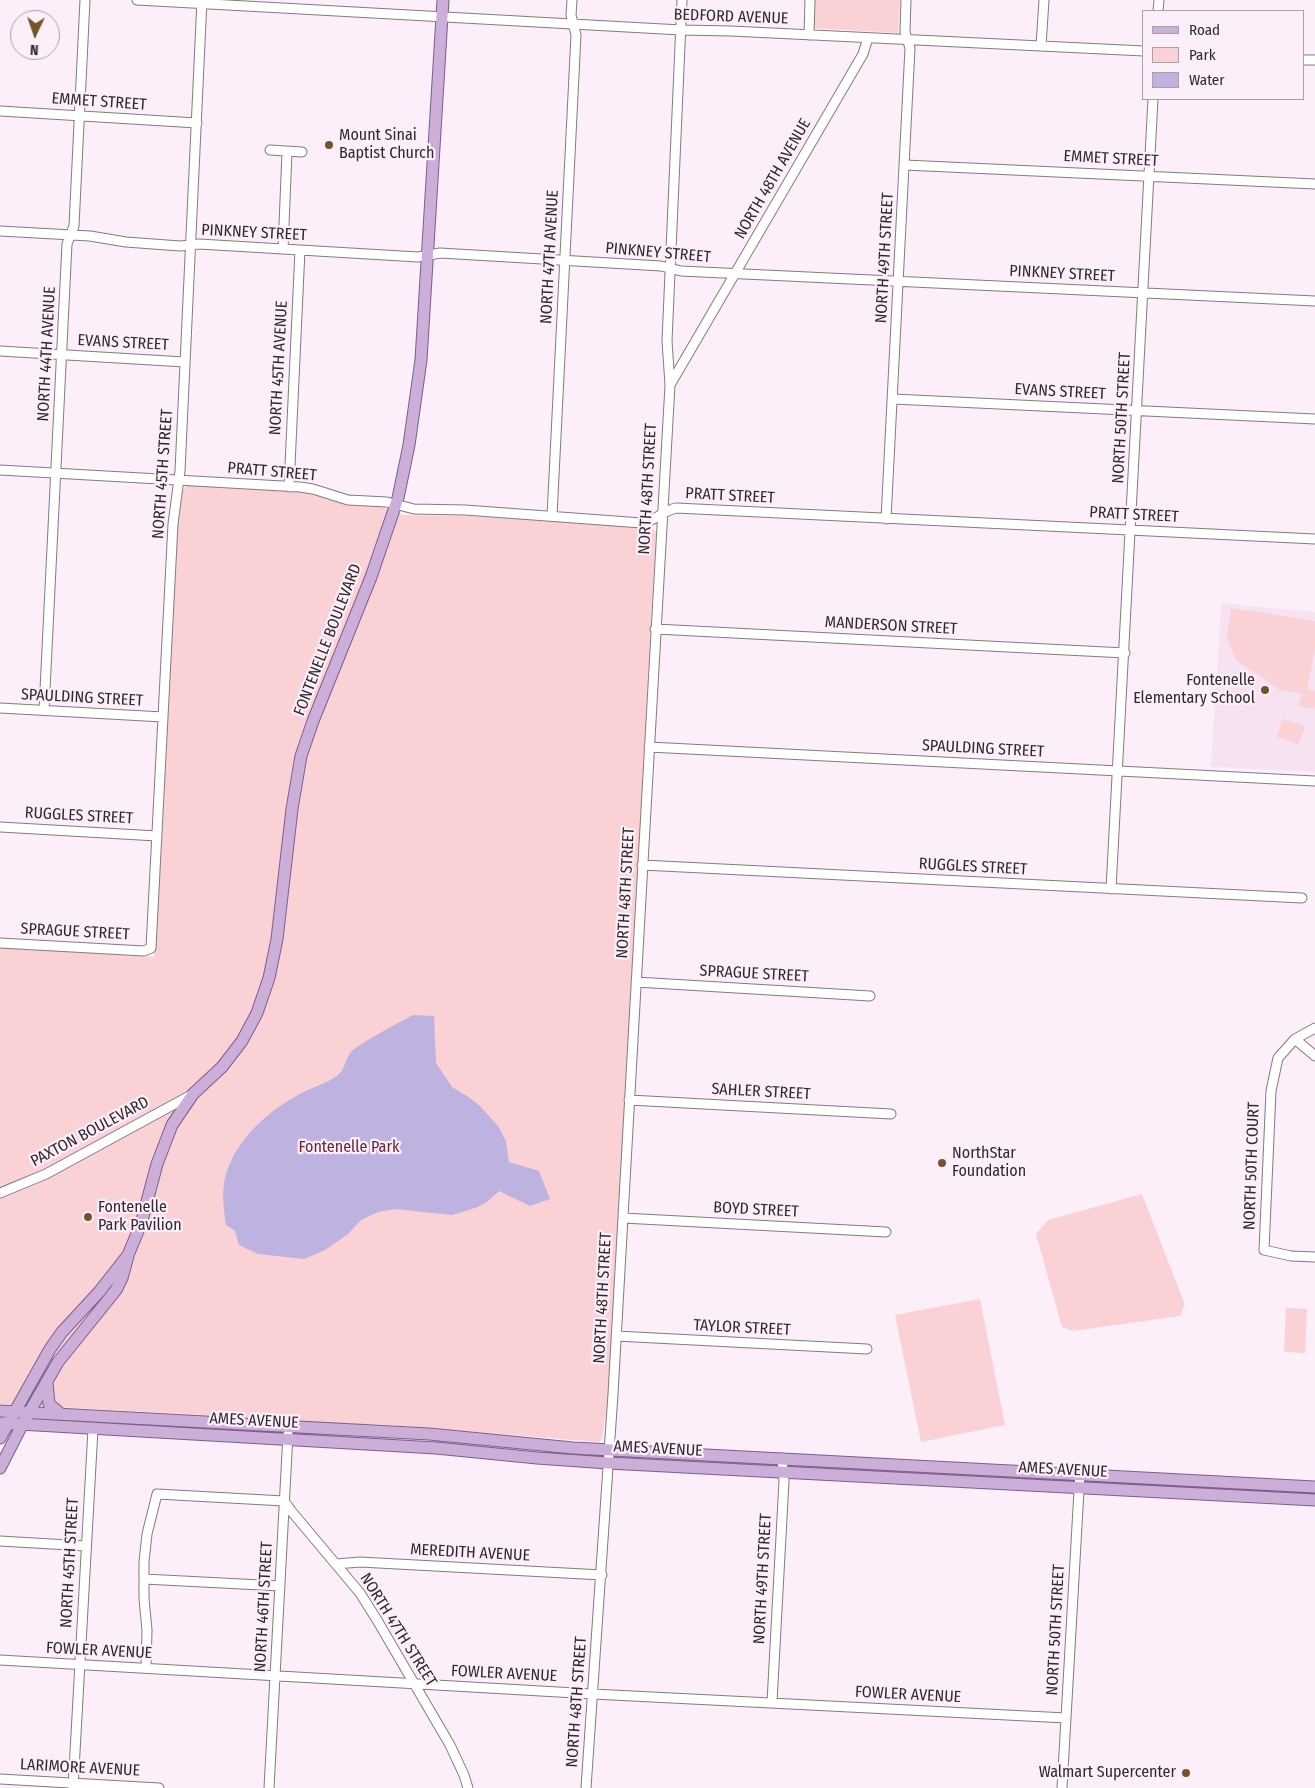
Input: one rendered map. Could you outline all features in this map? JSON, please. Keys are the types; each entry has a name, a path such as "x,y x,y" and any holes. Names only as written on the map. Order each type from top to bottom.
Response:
{"main road":[{"name":"FONTENELLE BOULEVARD","path":"0,1468 47,1379 67,1350 116,1290 141,1224 159,1158 172,1125 192,1094 232,1054 250,1028 265,993 277,939 292,809 301,756 313,721 371,577 396,505 409,445 418,388 443,0"},
{"name":"FONTENELLE BOULEVARD","path":"0,1438 4,1424 14,1412 58,1338 128,1255"},
{"path":"47,1379 49,1404 61,1414"},
{"name":"AMES AVENUE","path":"0,1411 444,1435 546,1446 609,1450 1080,1473 1315,1487"},
{"path":"133,1431 154,1428 196,1429 204,1428 210,1422"},
{"name":"AMES AVENUE","path":"4,1424 436,1448 608,1463 1315,1500"}],"street":[{"name":"NORTH 44TH AVENUE","path":"44,710 67,244 74,226 85,0"},
{"name":"BEDFORD AVENUE","path":"137,0 202,2 681,30 1142,51"},
{"name":"NORTH 47TH AVENUE","path":"552,516 576,35 571,15 572,0"},
{"name":"NORTH 48TH STREET","path":"586,1788 602,1575 670,385 667,341 682,0"},
{"path":"809,35 810,0"},
{"name":"NORTH 49TH STREET","path":"886,519 910,48 905,32 906,0"},
{"path":"1041,46 1044,0"},
{"name":"NORTH 45TH STREET","path":"148,950 150,948 173,524 178,480 185,362 202,2"},
{"name":"NORTH 48TH AVENUE","path":"670,385 863,54 868,38"},
{"name":"NORTH 50TH STREET","path":"1111,889 1132,530 1153,100"},
{"name":"EMMET STREET","path":"0,111 196,123"},
{"path":"270,150 302,152"},
{"path":"283,249 287,152"},
{"name":"EMMET STREET","path":"905,165 1315,184"},
{"name":"PINKNEY STREET","path":"0,231 71,234 126,242 418,257 440,253 661,266 681,271 735,274 1315,301"},
{"name":"NORTH 45TH AVENUE","path":"289,487 300,250"},
{"name":"EVANS STREET","path":"0,351 185,362"},
{"name":"EVANS STREET","path":"893,398 1315,419"},
{"name":"PRATT STREET","path":"0,470 289,487 313,489 348,500 387,502 414,509 465,510 642,523 648,522 668,510 676,508 1315,539"},
{"name":"MANDERSON STREET","path":"655,629 1125,653"},
{"name":"SPAULDING STREET","path":"0,708 163,717"},
{"name":"SPAULDING STREET","path":"649,747 1315,781"},
{"name":"RUGGLES STREET","path":"0,827 157,836"},
{"name":"RUGGLES STREET","path":"642,865 1302,898"},
{"name":"SPRAGUE STREET","path":"0,943 148,950"},
{"name":"SPRAGUE STREET","path":"636,982 870,996"},
{"path":"1315,1028 1295,1039 1315,1056"},
{"name":"NORTH 50TH COURT","path":"1295,1039 1278,1058 1271,1090 1264,1250 1291,1256 1315,1257"},
{"name":"PAXTON BOULEVARD","path":"0,1193 46,1174 192,1094"},
{"name":"SAHLER STREET","path":"629,1100 891,1114"},
{"path":"156,1114 167,1117 172,1125"},
{"name":"BOYD STREET","path":"623,1218 886,1232"},
{"name":"TAYLOR STREET","path":"616,1336 867,1349"},
{"name":"NORTH 46TH STREET","path":"270,1788 288,1427"},
{"name":"NORTH 45TH STREET","path":"73,1786 93,1429"},
{"name":"NORTH 49TH STREET","path":"772,1702 784,1481 782,1458"},
{"name":"NORTH 50TH STREET","path":"1062,1788 1080,1473"},
{"path":"146,1668 147,1630 144,1579 147,1534 158,1494 284,1501"},
{"name":"NORTH 47TH STREET","path":"284,1501 336,1564 371,1611 450,1745 468,1788"},
{"path":"0,1541 86,1546"},
{"name":"MEREDITH AVENUE","path":"336,1564 360,1562 602,1575"},
{"path":"144,1579 280,1586"},
{"name":"FOWLER AVENUE","path":"0,1660 593,1694 1066,1718"},
{"name":"LARIMORE AVENUE","path":"0,1779 73,1786 159,1788"}],"shaded area":[{"name":"Fontenelle Elementary School","path":"1221,603 1315,612 1315,772 1211,767"}],"green space":[{"path":"815,0 900,0 898,33 814,28"},
{"name":"Fontenelle Park","path":"187,485 299,491 362,503 364,505 383,507 402,515 471,516 647,528 654,530 656,533 609,1395 602,1438 599,1442 388,1425 281,1423 279,1419 0,1404 0,947 154,957 175,555 180,494"},
{"path":"1231,608 1315,621 1315,648 1307,691 1308,689 1315,691 1315,707 1312,709 1298,706 1301,695 1306,695 1280,690 1236,660 1227,639"},
{"path":"1282,719 1305,726 1299,744 1277,737"},
{"path":"1142,1194 1185,1305 1180,1316 1072,1331 1062,1327 1036,1234 1048,1220"},
{"path":"980,1299 1005,1425 921,1442 895,1315"},
{"path":"1286,1308 1307,1309 1305,1353 1284,1352"}],"water":[{"path":"413,1015 434,1016 436,1063 452,1087 480,1106 498,1126 506,1141 509,1162 539,1171 550,1199 530,1206 499,1191 478,1207 452,1215 395,1209 378,1212 361,1220 348,1234 325,1250 304,1259 258,1254 239,1245 235,1231 226,1225 223,1194 224,1183 234,1155 251,1131 286,1102 338,1075 349,1054 361,1044"}],"place":[{"name":"Mount Sinai Baptist Church","path":"329,145"},
{"name":"Fontenelle Elementary School","path":"1265,690"},
{"name":"NorthStar Foundation","path":"942,1163"},
{"name":"Fontenelle Park Pavilion","path":"88,1217"},
{"name":"Walmart Supercenter","path":"1186,1773"}]}
